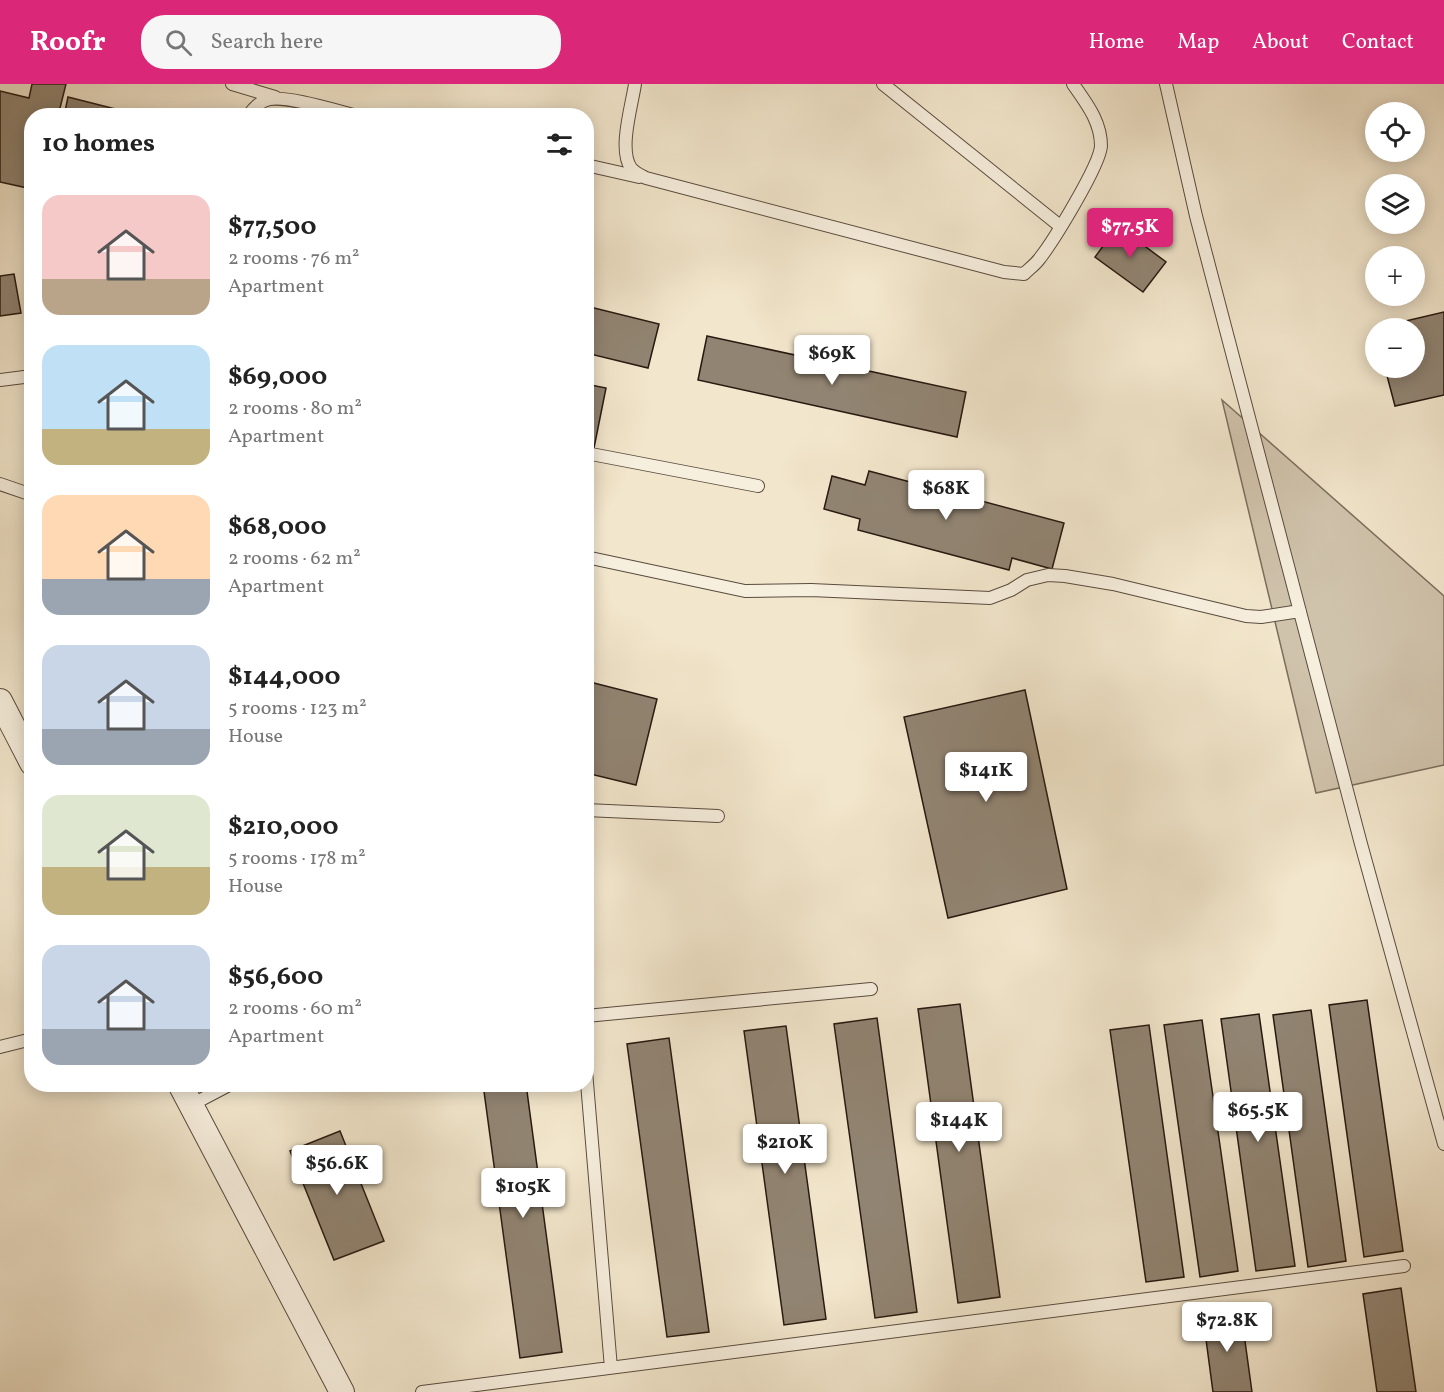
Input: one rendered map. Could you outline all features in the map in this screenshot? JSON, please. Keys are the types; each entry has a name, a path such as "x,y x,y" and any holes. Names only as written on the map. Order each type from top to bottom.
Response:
{"street":[{"path":"0,701 24,748"},
{"path":"185,1095 342,1392"}],"lane":[{"path":"232,84 322,108"},
{"path":"635,84 625,147 630,166 637,174 646,178"},
{"path":"883,84 1060,226"},
{"path":"594,167 646,178 1004,272 1024,274 1040,260 1092,172 1101,148 1099,130 1091,110 1073,84"},
{"path":"1166,84 1196,216 1361,844 1444,1144"},
{"path":"254,108 268,99 282,99"},
{"path":"0,380 24,377"},
{"path":"594,455 758,486"},
{"path":"0,484 24,492"},
{"path":"594,558 746,591 811,590 990,598 1011,590 1027,580 1048,575 1113,584 1246,616 1261,617 1300,611"},
{"path":"594,810 718,816"},
{"path":"594,1015 871,989"},
{"path":"0,1047 24,1042"},
{"path":"588,1092 611,1368"},
{"path":"422,1392 1404,1266"}],"shaded area":[{"path":"1222,400 1444,596 1444,765 1316,793"}],"building":[{"path":"32,84 66,84 60,108 24,108 24,187 0,182 0,91 29,98"},
{"path":"68,97 111,108 66,108"},
{"path":"1118,226 1166,262 1143,292 1095,257"},
{"path":"14,274 21,313 0,316 0,276"},
{"path":"594,308 659,324 648,368 594,355"},
{"path":"1444,312 1444,395 1395,406 1388,378 1425,378 1425,318 1418,318"},
{"path":"707,336 966,392 957,437 698,380"},
{"path":"594,386 606,388 594,448"},
{"path":"869,471 1064,523 1052,569 1012,558 1009,570 858,530 860,519 824,509 832,476 865,485"},
{"path":"594,683 657,699 636,785 594,775"},
{"path":"1025,690 1067,889 948,918 904,717"},
{"path":"1367,1000 1403,1251 1364,1257 1329,1005"},
{"path":"960,1004 1000,1297 958,1303 918,1009"},
{"path":"1311,1010 1346,1261 1308,1267 1273,1015"},
{"path":"1259,1014 1295,1266 1256,1271 1221,1019"},
{"path":"877,1018 917,1312 875,1318 834,1024"},
{"path":"1202,1020 1238,1271 1200,1277 1164,1025"},
{"path":"1149,1025 1184,1277 1146,1282 1110,1030"},
{"path":"786,1026 826,1319 784,1325 744,1031"},
{"path":"669,1038 709,1332 667,1337 627,1044"},
{"path":"484,1092 527,1092 562,1352 520,1358"},
{"path":"340,1131 384,1241 334,1260 290,1151"},
{"path":"1401,1288 1416,1392 1377,1392 1363,1294"},
{"path":"1241,1312 1252,1392 1213,1392 1203,1317"}]}
